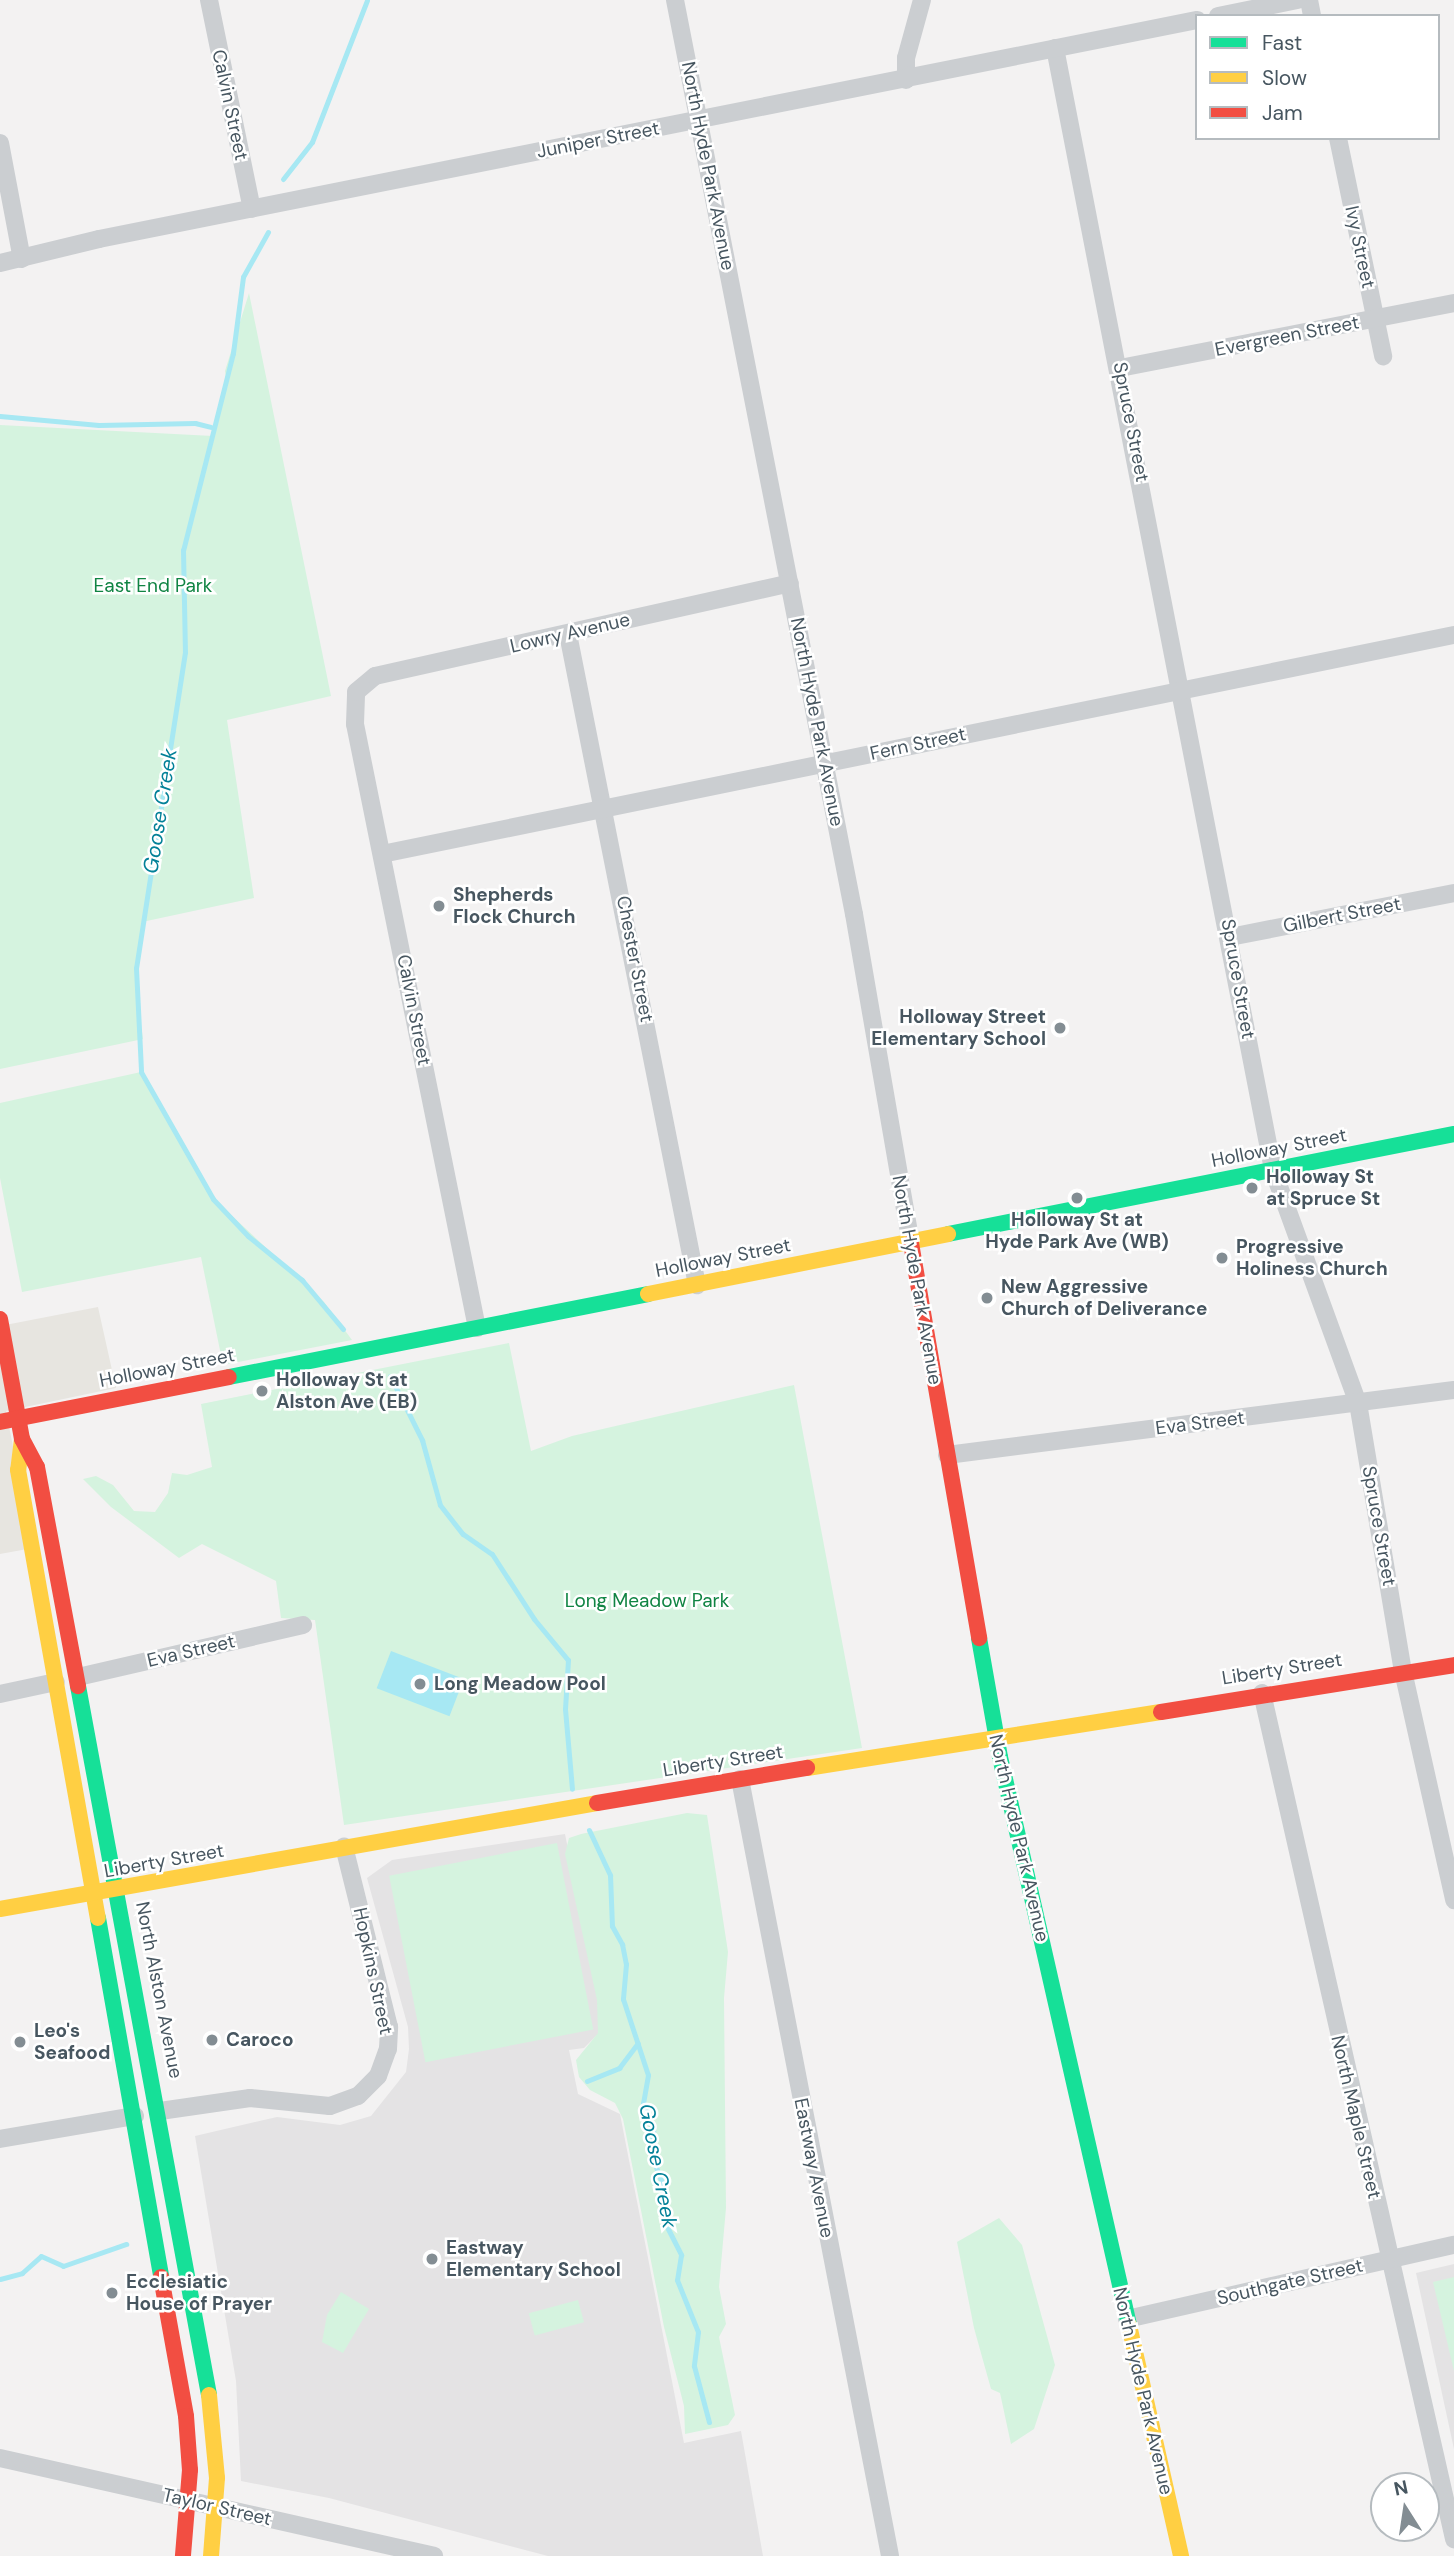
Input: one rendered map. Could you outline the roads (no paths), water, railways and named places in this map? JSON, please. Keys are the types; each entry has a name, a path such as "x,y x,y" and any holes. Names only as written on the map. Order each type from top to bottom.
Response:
{"main road":[{"name":"Holloway Street","path":"0,1422 1454,1134"},
{"name":"North Hyde Park Avenue","path":"911,1243 996,1738 1181,2556"},
{"name":"North Alston Avenue","path":"0,1319 22,1439 18,1470 135,2116 186,2416 189,2501 183,2556"},
{"name":"North Alston Avenue","path":"22,1439 37,1467 119,1891 208,2383 216,2507 211,2556"},
{"name":"Liberty Street","path":"0,1909 119,1891 344,1847 740,1779 1262,1693 1454,1665"}],"street":[{"name":"Calvin Street","path":"209,0 252,209"},
{"name":"North Hyde Park Avenue","path":"675,0 825,763 911,1243"},
{"path":"906,80 906,58 922,0"},
{"path":"1228,14 1297,0"},
{"name":"Juniper Street","path":"0,263 252,209 1195,20"},
{"name":"Spruce Street","path":"1055,48 1183,690 1273,1170 1358,1403 1403,1671 1454,1900"},
{"name":"Ivy Street","path":"1338,140 1383,356"},
{"path":"0,143 22,259"},
{"name":"Evergreen Street","path":"1120,369 1454,303"},
{"name":"Lowry Avenue","path":"356,692 375,676 790,583"},
{"name":"Chester Street","path":"568,634 697,1284"},
{"name":"Fern Street","path":"382,854 1454,635"},
{"name":"Calvin Street","path":"356,692 355,724 477,1328"},
{"name":"Gilbert Street","path":"1230,937 1454,893"},
{"name":"Eva Street","path":"947,1455 1454,1390"},
{"name":"Eva Street","path":"78,1677 303,1625"},
{"path":"0,1694 56,1682"},
{"name":"North Maple Street","path":"1262,1693 1454,2539"},
{"name":"Eastway Avenue","path":"740,1779 890,2556"},
{"name":"Hopkins Street","path":"160,2111 250,2098 330,2106 358,2096 378,2076 388,2049 389,2027 344,1847"},
{"path":"0,2139 135,2116"},
{"name":"Southgate Street","path":"1127,2319 1454,2245"},
{"name":"Taylor Street","path":"0,2458 434,2556"}],"water":[{"name":"Long Meadow Pool","path":"391,1651 464,1679 449,1716 377,1688"}],"waterway":[{"name":"Goose Creek","path":"283,179 312,142 367,0"},
{"name":"Goose Creek","path":"268,232 243,277 233,353 183,550 185,652 136,968 141,1072 213,1199 248,1236 302,1280 343,1329"},
{"path":"0,416 99,425 195,423 211,427"},
{"name":"Goose Creek","path":"390,1376 422,1440 440,1505 463,1534 492,1554 534,1619 568,1660 565,1709 572,1789"},
{"name":"Goose Creek","path":"589,1830 610,1875 612,1926 622,1944 626,1964 623,1999 648,2075 643,2103 653,2131 651,2154 662,2183 664,2221 681,2255 677,2280 698,2332 694,2366 709,2422"},
{"path":"587,2081 619,2068 638,2043"},
{"path":"0,2279 22,2273 41,2256 63,2266 126,2244"}],"place":[{"name":"Shepherds Flock Church","path":"439,906"},
{"name":"Holloway Street Elementary School","path":"1060,1028"},
{"name":"Holloway St at Spruce St","path":"1252,1188"},
{"name":"Holloway St at Hyde Park Ave (WB)","path":"1077,1198"},
{"name":"Progressive Holiness Church","path":"1222,1258"},
{"name":"New Aggressive Church of Deliverance","path":"987,1298"},
{"name":"Holloway St at Alston Ave (EB)","path":"262,1391"},
{"name":"Long Meadow Pool","path":"420,1684"},
{"name":"Caroco","path":"212,2040"},
{"name":"Leo's Seafood","path":"20,2042"},
{"name":"Eastway Elementary School","path":"432,2259"},
{"name":"Ecclesiatic House of Prayer","path":"112,2293"}],"park label":[{"name":"East End Park","path":"153,586"},
{"name":"Long Meadow Park","path":"647,1601"}]}
